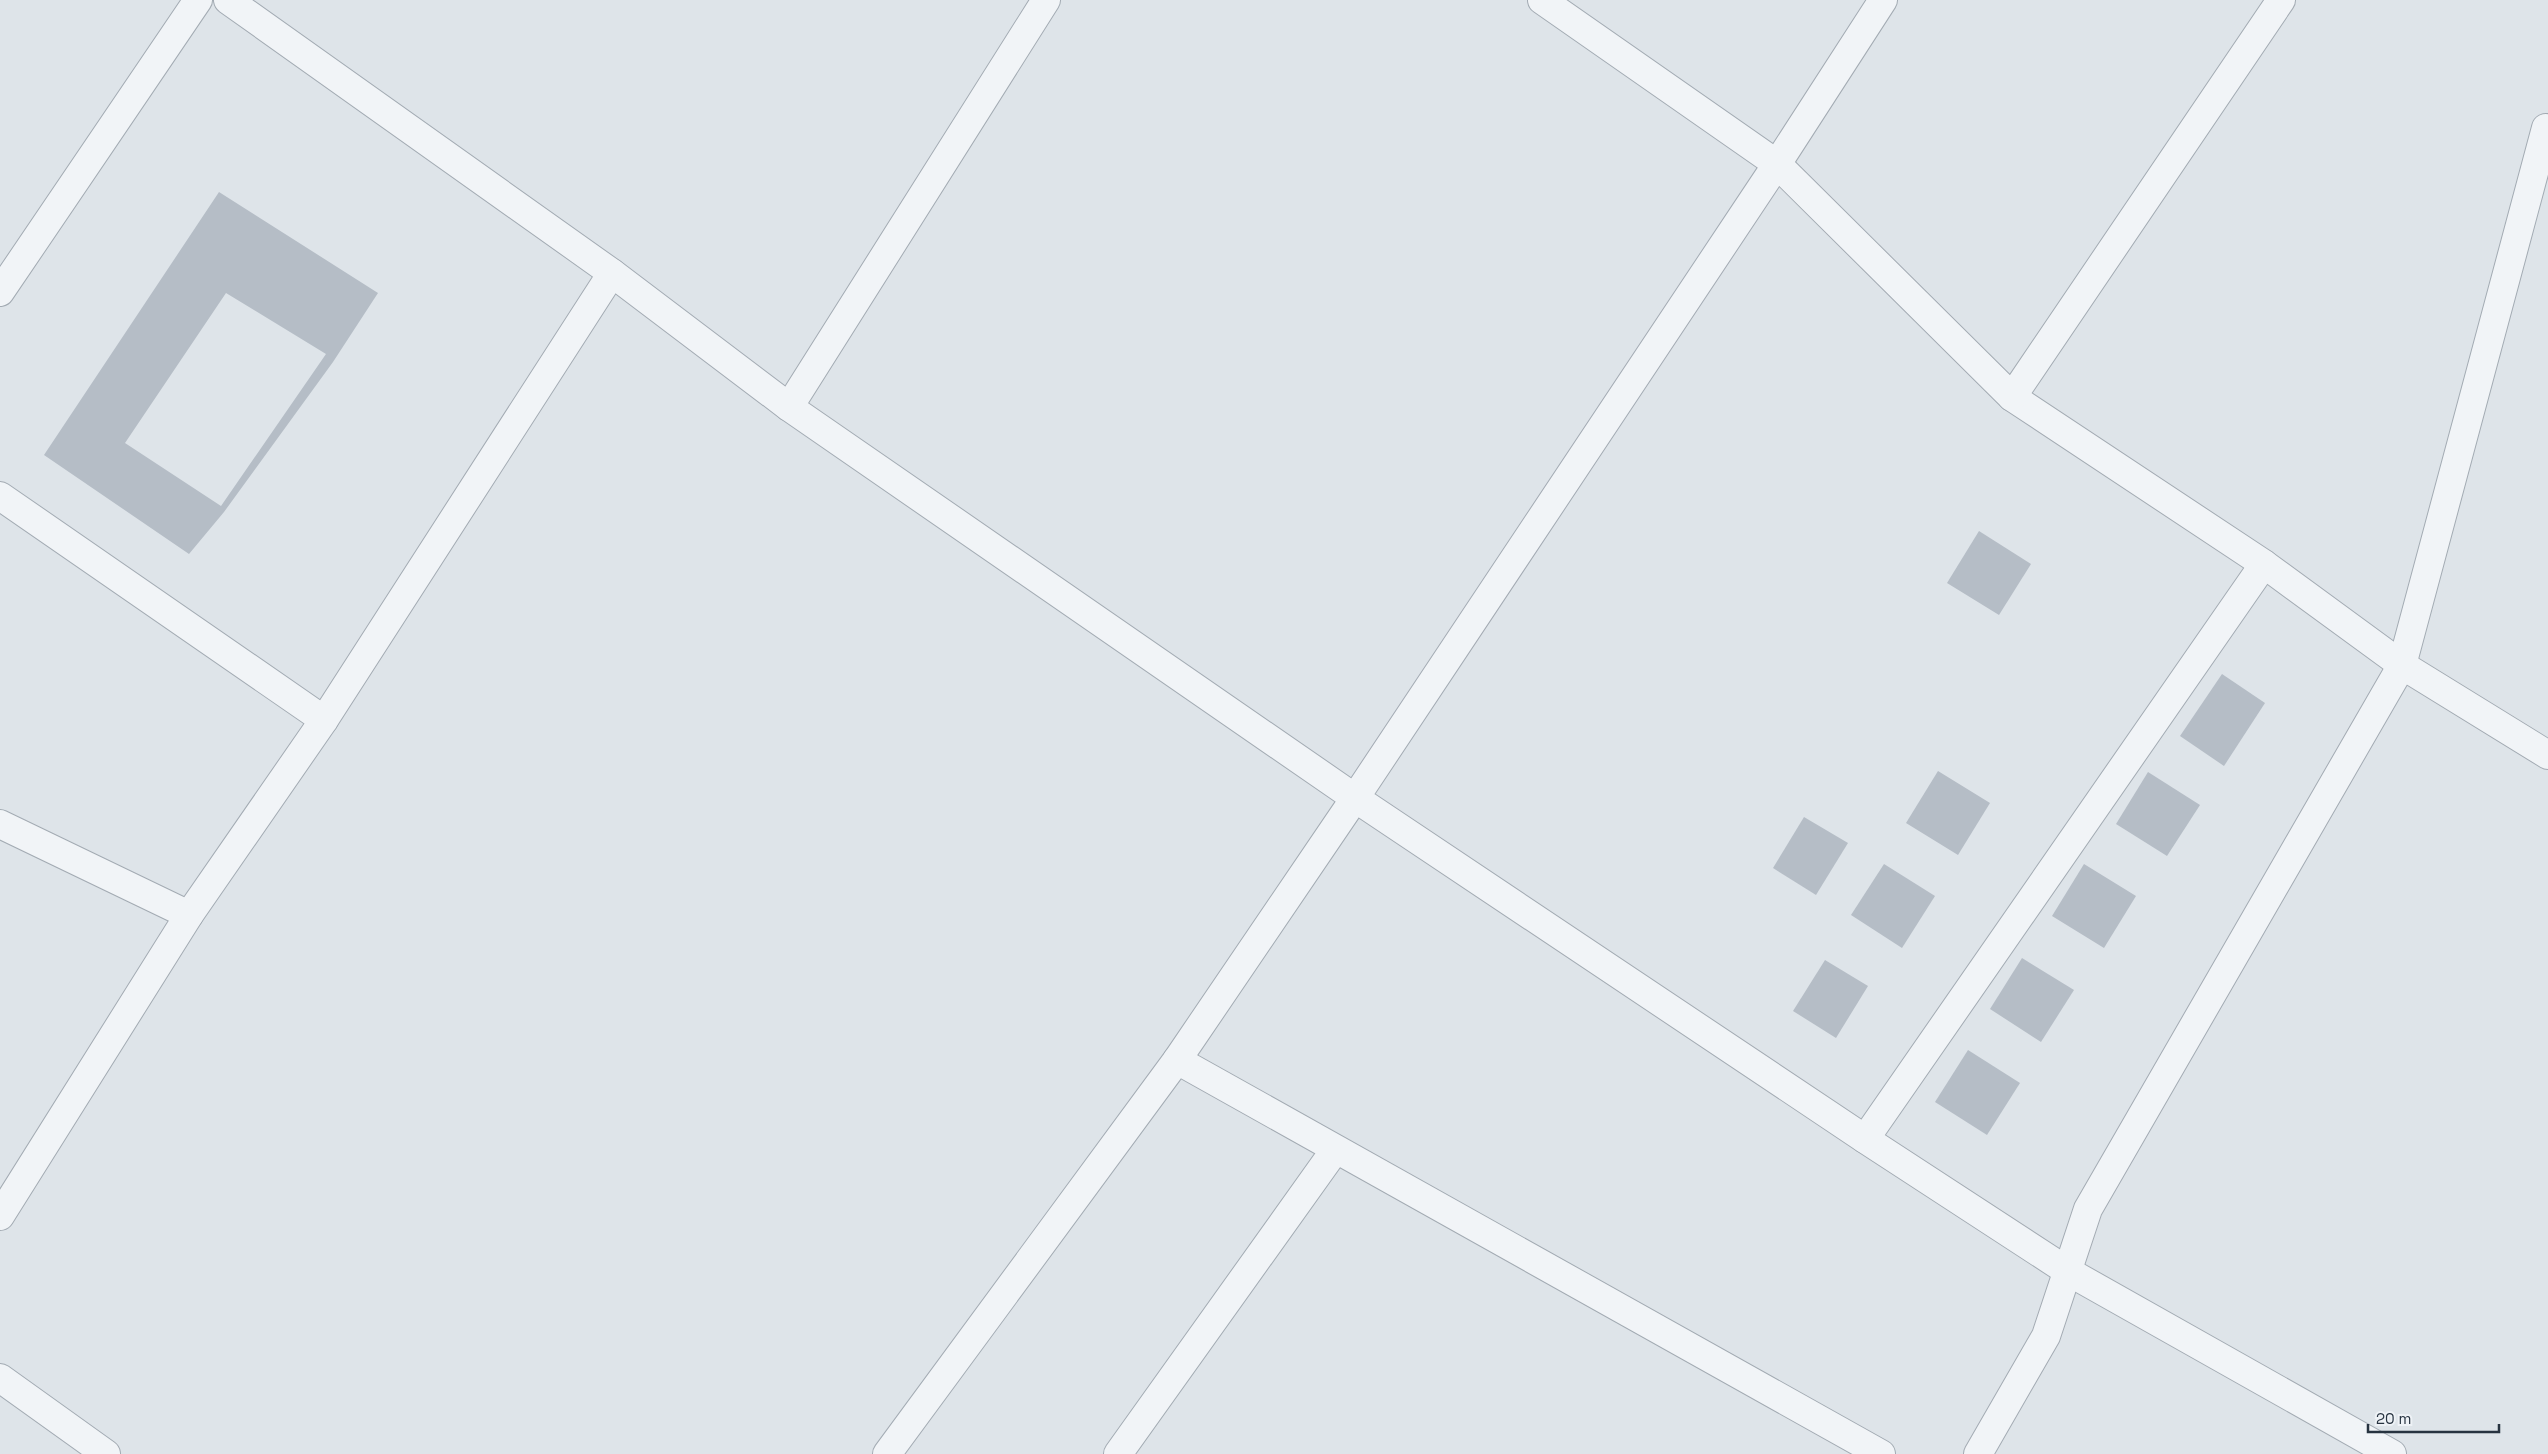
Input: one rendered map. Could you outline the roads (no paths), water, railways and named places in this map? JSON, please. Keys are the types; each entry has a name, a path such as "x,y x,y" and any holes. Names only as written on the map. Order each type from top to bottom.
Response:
{"street":[{"path":"0,292 198,0"},
{"path":"228,0 612,273 789,407 1355,798 1865,1140 2069,1272 2392,1454"},
{"path":"789,407 1046,0"},
{"path":"1542,0 1777,164 2012,397 2264,564 2402,665 2548,755"},
{"path":"887,1454 1177,1060 1355,798 1777,164 1883,0"},
{"path":"2012,397 2281,0"},
{"path":"1978,1454 2046,1336 2069,1272 2088,1209 2402,665 2546,128"},
{"path":"0,1216 189,915 324,720 612,273"},
{"path":"0,496 324,720"},
{"path":"1865,1140 2264,564"},
{"path":"0,824 189,915"},
{"path":"1177,1060 1881,1454"},
{"path":"1118,1454 1335,1150"},
{"path":"0,1378 106,1454"}]}
